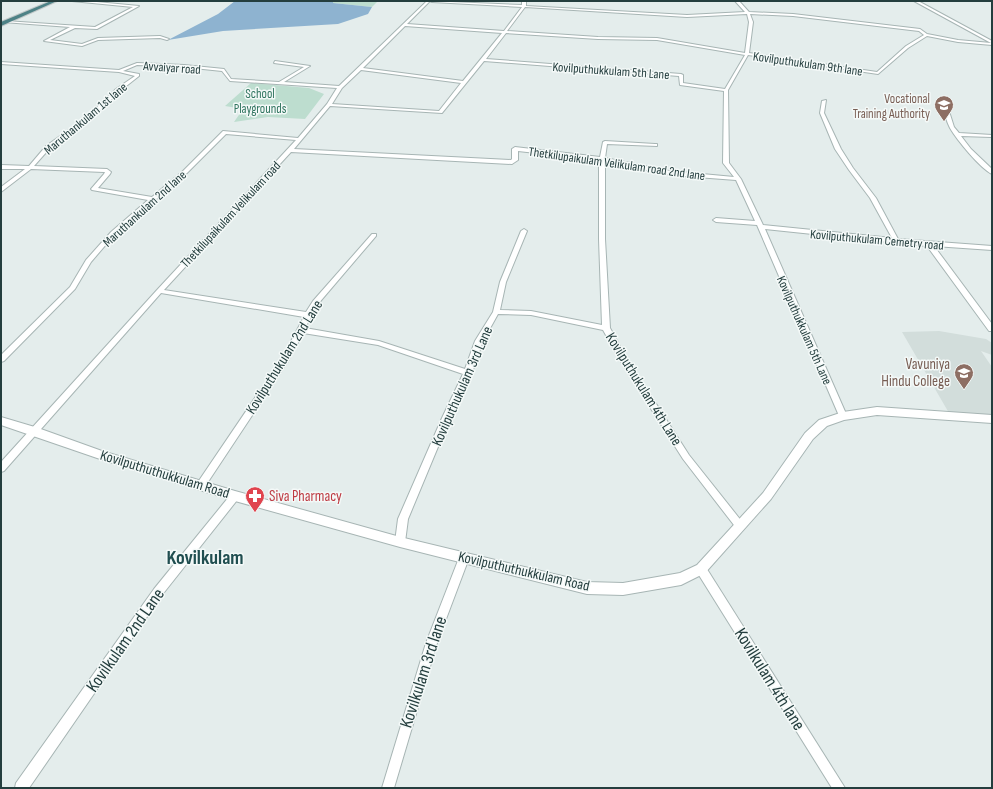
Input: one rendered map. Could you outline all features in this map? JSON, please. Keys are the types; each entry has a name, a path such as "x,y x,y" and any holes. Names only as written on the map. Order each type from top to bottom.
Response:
{"highway":[{"path":"3,23 55,1"}],"street":[{"path":"3,23 96,28 137,6 74,1"},
{"name":"Thetkilupaikulam Velikulam road","path":"1,468 159,291 290,150 298,139 329,106 340,87 360,70 429,1"},
{"path":"432,1 687,16 748,13 819,17 920,30 926,35 958,41 992,43"},
{"path":"329,106 440,112 505,33 524,7 524,1"},
{"path":"404,25 505,33 598,38 656,39 747,54 751,22 748,13 737,1"},
{"path":"916,1 992,43"},
{"path":"74,27 46,41 82,45 98,40 160,37 167,39"},
{"name":"Kovilputhukulam 9th lane","path":"726,90 747,54 878,73 907,46 926,35"},
{"name":"Kovilputhukkulam 5th Lane","path":"483,60 681,75 681,84 726,90 726,163 738,179 760,225 843,416"},
{"path":"275,62 308,66 280,83"},
{"name":"Avvaiyar road","path":"1,63 119,71 137,64 184,66 223,70 230,80 340,87"},
{"path":"360,70 464,82"},
{"name":"Maruthankulam 1st lane","path":"1,190 30,168 48,147 89,118 118,90 138,74 119,71"},
{"path":"824,101 822,113 838,149 873,198 896,240"},
{"path":"946,108 952,127 957,134 969,150 992,172"},
{"name":"Maruthankulam 2nd lane","path":"1,359 73,288 88,261 113,233 185,172 225,132 298,139"},
{"path":"957,134 992,136"},
{"name":"Kovilputhukulam 4th Lane","path":"655,145 605,142 602,159 602,239 606,328 623,358 686,457 740,526"},
{"name":"Thetkilupaikulam Velikulam road 2nd lane","path":"290,150 512,162 515,160 515,149 521,149 602,159 670,173 738,179"},
{"path":"1,167 105,170 108,172 108,175 97,183 94,188 152,199"},
{"name":"Kovilputhukulam Cemetry road","path":"716,220 929,244 992,248"},
{"name":"Kovilputhukulam 3rd Lane","path":"400,542 403,519 446,418 468,373 480,341 496,312 503,282 524,230"},
{"name":"Kovilputhukulam 2nd Lane","path":"201,485 285,359 315,303 374,235"},
{"path":"929,244 992,329"},
{"path":"159,291 308,315"},
{"path":"496,312 531,313 606,328"},
{"path":"301,330 379,344 468,373"},
{"name":"Kovilputhuthukkulam Road","path":"1,421 34,431 100,455 236,496 400,542 587,588 623,589 681,579 701,569 767,496 809,436 824,423 843,416 877,411 992,420"},
{"name":"Kovilkulam 2nd Lane","path":"21,788 158,592 236,496"},
{"name":"Kovilkulam 3rd lane","path":"388,788 422,673 443,609 464,558"},
{"name":"Kovilkulam 4th lane","path":"701,569 839,788"}],"shaded area":[{"name":"Vavuniya Hindu College","path":"939,331 986,339 992,343 992,355 981,351 992,367 992,418 949,413 902,332"}],"green space":[{"path":"333,1 378,1 372,7 333,3"},
{"name":"School Playgrounds","path":"251,83 309,88 324,94 305,119 268,117 234,122 243,109 225,106"}],"water":[{"path":"235,1 333,1 333,3 372,7 368,14 338,24 223,31 168,40 218,14"}],"place":[{"name":"Vocational Training Authority","path":"944,122"},
{"name":"Vavuniya Hindu College","path":"964,390"},
{"name":"Siva Pharmacy","path":"255,513"}],"district":[{"name":"Kovilkulam","path":"205,557"}]}
